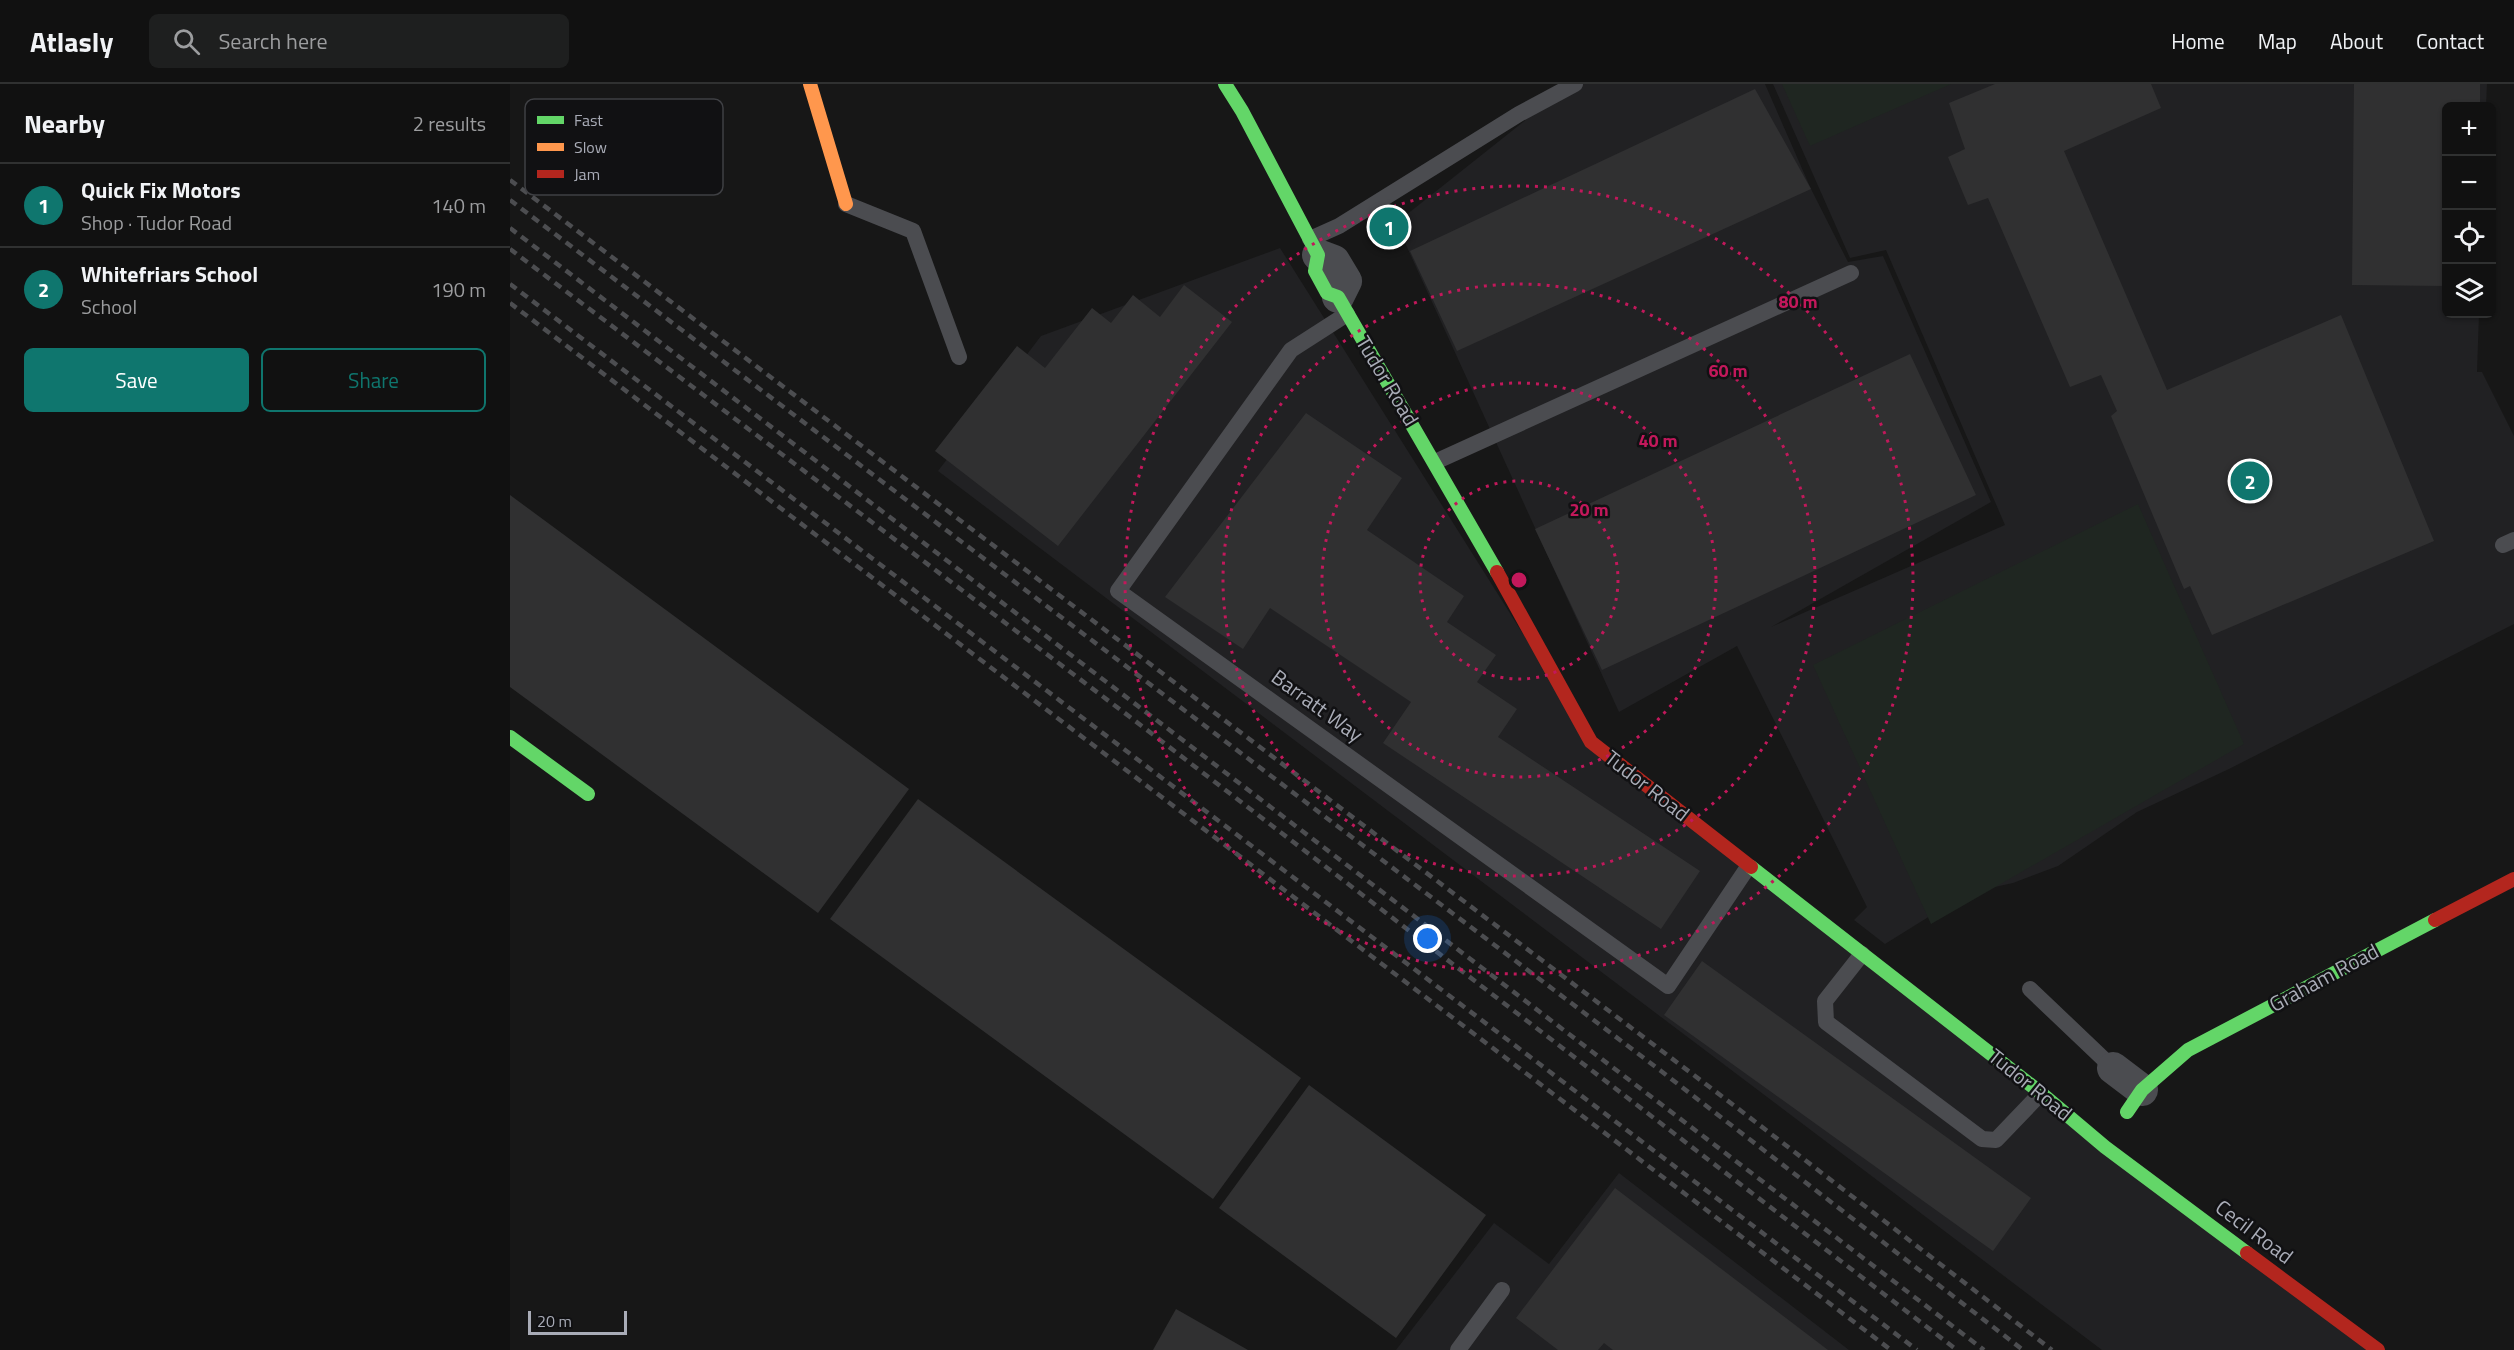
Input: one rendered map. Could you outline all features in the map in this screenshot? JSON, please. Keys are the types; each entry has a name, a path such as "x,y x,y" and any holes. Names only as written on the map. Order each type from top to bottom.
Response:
{"street":[{"path":"810,84 846,204"},
{"path":"1225,84 1242,111 1314,247 1334,261 1346,281 1342,306"},
{"name":"Tudor Road","path":"1342,306 1435,462 1591,742 2041,1093 2105,1147"},
{"path":"510,738 588,794"},
{"name":"Graham Road","path":"2113,1068 2135,1101 2188,1050 2514,879"},
{"name":"Cecil Road","path":"2105,1147 2378,1350"}],"lane":[{"path":"1314,247 1339,226 1519,114 1575,84"},
{"path":"846,204 913,231 959,357"},
{"path":"1435,462 1851,273"},
{"name":"Barratt Way","path":"1342,306 1291,350 1118,591 1668,986 1749,867"},
{"path":"1862,954 1825,1001 1826,1022 1982,1139 1996,1140 2041,1093"},
{"path":"2030,989 2113,1068"},
{"path":"1458,1350 1502,1290"}],"shaded area":[{"path":"1571,84 1765,84 1811,189 1848,262 1883,256 1991,502 1771,627 2005,525 1886,250 1850,258 1773,84 2487,84 2486,102 2442,102 2442,318 2479,318 2477,372 2482,372 2514,436 2514,624 2229,769 2137,812 2058,866 2013,883 1967,893 1885,944 1854,920 1867,907 1737,646 1619,712 1396,223"},
{"path":"1782,84 1951,84 1810,146"},
{"path":"1280,248 1591,742 2378,1350 2102,1350 938,471 1041,336"},
{"path":"2138,504 2244,744 1931,924 1813,665"},
{"path":"1619,1173 1849,1350 1396,1350 1494,1223 1549,1264"}],"building":[{"path":"1995,84 2151,84 2161,108 2064,151 2167,390 2341,315 2434,541 2212,635 2190,586 2184,589 2111,416 2117,411 2101,375 2070,387 1988,198 1968,205 1948,157 1965,149 1949,103"},
{"path":"2354,84 2480,84 2480,102 2442,102 2442,286 2352,285"},
{"path":"1755,89 1811,189 1457,351 1410,251"},
{"path":"1184,285 1232,322 1058,546 935,451 1017,346 1045,368 1092,308 1111,323 1133,295 1160,317"},
{"path":"1910,354 1976,495 1602,670 1535,529"},
{"path":"1306,413 1402,478 1367,530 1464,596 1447,622 1496,655 1477,682 1517,709 1498,737 1700,871 1661,929 1383,743 1411,702 1270,608 1243,649 1165,597"},
{"path":"510,495 909,789 818,913 510,687"},
{"path":"918,799 1301,1078 1213,1199 830,919"},
{"path":"1702,961 2031,1198 1993,1251 1664,1015"},
{"path":"1309,1085 1486,1215 1396,1338 1219,1208"},
{"path":"1615,1188 1828,1350 1613,1350 1604,1343 1598,1350 1558,1350 1516,1318"},
{"path":"1176,1309 1248,1350 1153,1350"}],"railway":[{"path":"510,180 525,191"},
{"path":"530,195 1736,1107 2052,1350"},
{"path":"510,200 1661,1071 2023,1350"},
{"path":"510,228 1984,1350"},
{"path":"510,249 1130,717 1957,1350"},
{"path":"510,284 1917,1350"},
{"path":"510,303 1891,1350"}],"traffic: fast":[{"path":"1225,84 1242,111 1318,255 1315,271 1327,293 1338,297 1497,572"},
{"path":"510,737 588,794"},
{"path":"1751,867 2041,1093 2105,1147 2247,1253"},
{"path":"2127,1112 2142,1090 2188,1050 2435,920"}],"traffic: slow":[{"path":"810,84 846,204"}],"traffic: jam":[{"path":"1497,572 1591,742 1751,867"},
{"path":"2435,920 2514,879"},
{"path":"2247,1253 2378,1350"}],"place":[{"name":"Quick Fix Motors","path":"1389,227"},
{"name":"Whitefriars School","path":"2250,481"}]}
